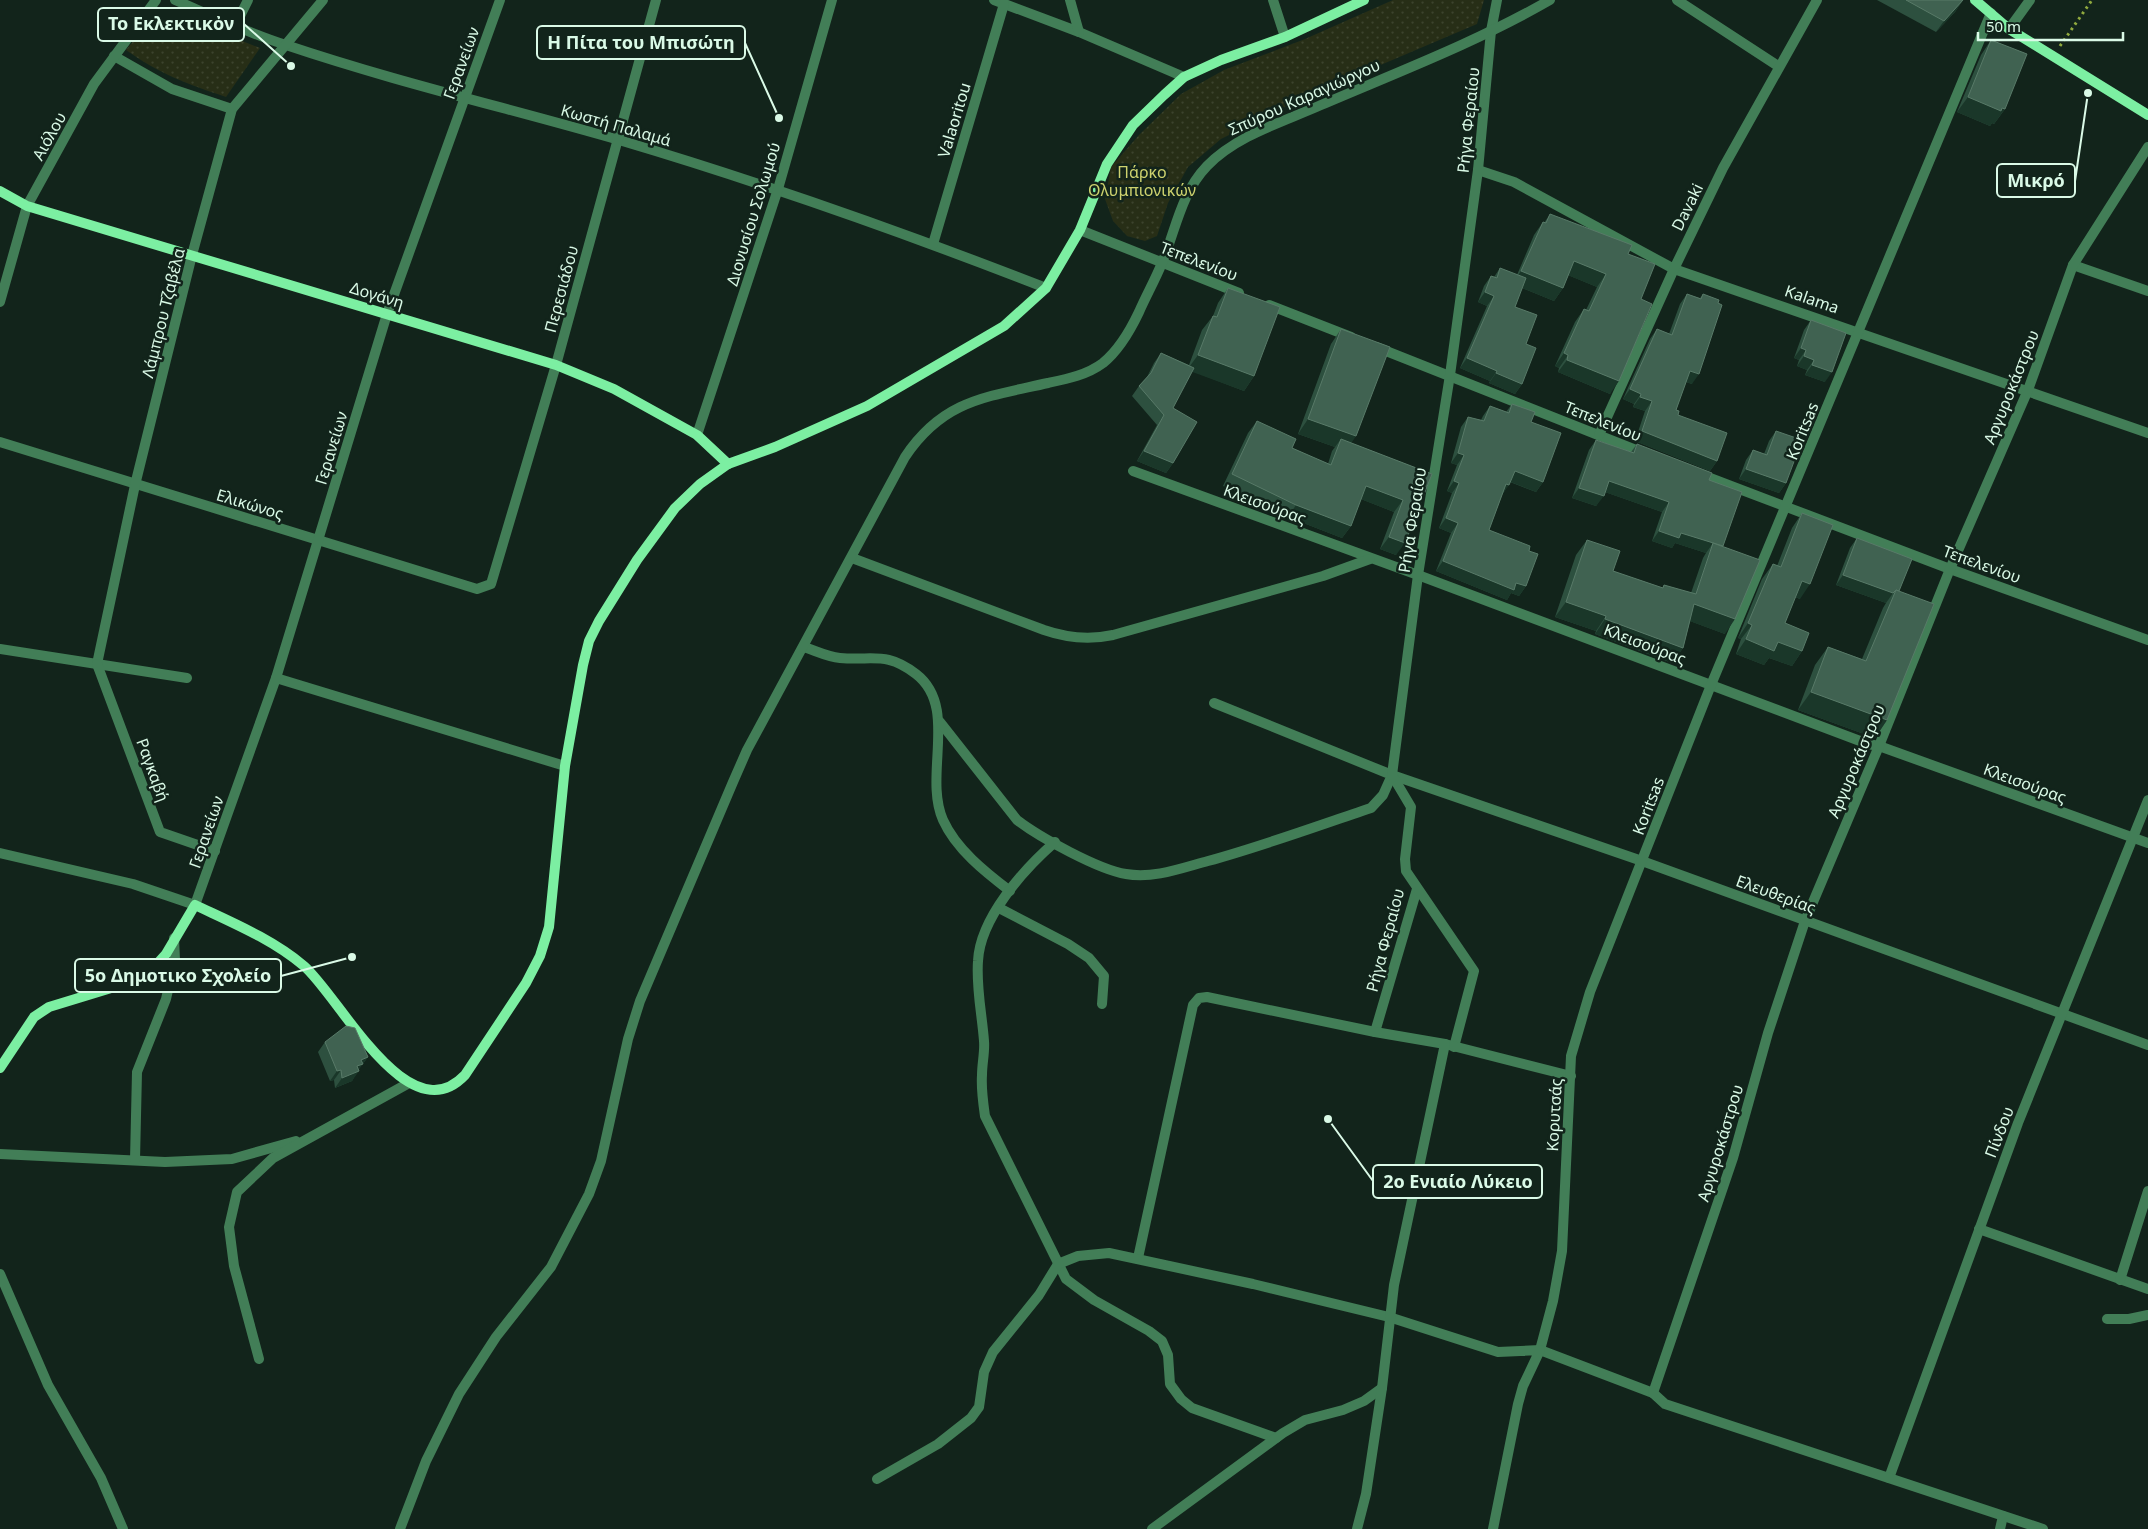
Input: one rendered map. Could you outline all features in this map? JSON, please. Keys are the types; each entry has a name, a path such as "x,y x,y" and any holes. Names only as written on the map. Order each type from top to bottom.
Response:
{"street":[{"name":"Αιόλου","path":"0,302 27,206 94,84 156,0"},
{"name":"Κωστή Παλαμά","path":"175,0 235,26 286,45 463,99 616,140 778,189 933,244 1046,288"},
{"path":"235,26 248,0"},
{"name":"Λάμπρου Τζαβέλα","path":"97,664 135,485 192,255 232,109 323,0"},
{"name":"Γερανείων","path":"195,905 276,678 388,314 463,99 500,0"},
{"name":"Περεσιάδου","path":"491,584 556,364 656,0"},
{"name":"Διονυσίου Σολωμού","path":"697,435 778,189 832,0"},
{"path":"994,0 1079,32 1184,77"},
{"path":"1070,0 1079,32"},
{"path":"1273,0 1285,37"},
{"path":"0,853 132,884 195,905 251,931 305,967 321,982 376,1054 409,1083 429,1090 443,1090 455,1085 465,1075 496,1030 526,983 540,956 549,927 565,766 589,641 599,621 637,560 675,508 700,484 728,464 784,443 867,406 1004,326 1046,288 1080,230 1107,164 1124,137 1143,114 1184,77 1221,60 1285,37 1364,0"},
{"name":"Ρήγα Φεραίου","path":"1375,1032 1418,889 1406,871 1405,859 1411,807 1392,775 1418,575 1450,375 1478,170 1491,31 1497,0"},
{"name":"Σπύρου Καραγιώργου","path":"400,1529 426,1461 459,1394 496,1337 551,1267 588,1194 601,1161 628,1039 649,977 704,853 746,750 804,647 905,457 918,438 936,421 961,405 985,397 1061,380 1092,370 1115,352 1128,333 1162,263 1188,190 1197,176 1210,163 1236,142 1491,31 1550,0"},
{"path":"1677,0 1778,66"},
{"name":"Davaki","path":"1599,435 1674,269 1723,168 1778,66 1817,0"},
{"path":"1975,0 2009,29 2148,115"},
{"path":"2009,29 2030,0"},
{"name":"Valaoritou","path":"933,244 1004,4"},
{"name":"Koritsas","path":"1642,861 1711,685 1991,13"},
{"path":"114,56 172,89 232,109"},
{"name":"Αργυροκάστρου","path":"1653,1392 1733,1158 1768,1033 1805,921 1879,746 1950,569 2028,390 2073,266 2148,147"},
{"name":"Kalama","path":"1478,170 1514,182 1674,269 1859,331 2148,433"},
{"name":"Δογάνη","path":"0,191 27,206 556,364 614,389 697,435 728,464"},
{"name":"Τεπελενίου","path":"1080,230 1652,456"},
{"path":"2073,266 2148,291"},
{"name":"Ελικώνος","path":"0,442 319,542 477,589 491,584"},
{"name":"Τεπελενίου","path":"1688,470 1950,569 2148,640"},
{"name":"Κλεισούρας","path":"1133,471 1418,575 1868,744 1879,746 2148,843"},
{"path":"852,558 1061,636 1084,639 1113,635 1323,576 1370,559"},
{"path":"804,647 839,658 872,656 886,658 918,675 935,701 940,722 935,786 942,818 951,835 969,855 1010,891"},
{"path":"0,648 187,678"},
{"name":"Ραγκαβή","path":"97,664 160,832 215,851"},
{"path":"276,678 565,766"},
{"name":"Ελευθερίας","path":"1214,703 1392,775 1642,861 2148,1045"},
{"path":"940,722 1017,820 1032,831 1105,869 1126,874 1147,876 1246,851 1371,808 1383,795 1392,775"},
{"name":"Πίνδου","path":"1889,1478 2018,1123 2148,800"},
{"path":"1055,842 1029,865 1010,891 983,938 978,959 985,1043 982,1073 985,1116 1066,1279 1094,1300 1149,1331 1162,1341 1168,1355 1170,1384 1181,1399 1192,1408 1276,1438"},
{"name":"Κορυτσάς","path":"1493,1529 1518,1404 1523,1386 1540,1350 1553,1301 1562,1251 1571,1056 1590,992 1642,861"},
{"path":"1358,1529 1366,1494 1382,1388 1390,1317 1449,1046 1474,971 1418,889"},
{"path":"0,1068 34,1017 49,1007 122,985 156,965 195,905"},
{"path":"1000,908 1043,930 1089,958 1104,976 1102,1004"},
{"path":"135,1160 137,1072 166,999 175,960 174,938"},
{"path":"1138,1258 1194,1005 1199,998 1208,997 1449,1046 1571,1076"},
{"path":"259,1359 234,1266 229,1227 236,1192 273,1158 316,1136 409,1083"},
{"path":"0,1154 165,1162 232,1159 316,1136"},
{"path":"2120,1280 2148,1191"},
{"path":"1979,1229 2148,1289"},
{"path":"877,1479 938,1444 972,1418 979,1407 984,1372 993,1352 1039,1296 1058,1264 1094,1253 1138,1258 1390,1317 1498,1352 1514,1353 1540,1350 1653,1392 1665,1404 2043,1529"},
{"path":"0,1274 48,1385 101,1478 124,1529"},
{"path":"2107,1318 2129,1320 2148,1315"},
{"path":"1152,1529 1276,1438 1305,1420 1343,1410 1364,1401 1382,1388"},
{"path":"2000,1529 2003,1516"}],"path":[{"path":"2053,56 2092,0"}],"green space":[{"name":"Πάρκο Ολυμπιονικών","path":"1393,0 1484,0 1477,24 1303,98 1221,139 1188,167 1168,203 1157,236 1145,241 1127,236 1113,221 1105,199 1111,167 1139,135 1181,94 1224,70 1305,39"},
{"path":"160,8 260,48 226,97 174,78 150,66 126,50"}],"building":[{"path":"1906,0 1963,0 1944,21"},
{"path":"1991,40 2027,54 2005,109 2002,108 2001,111 1968,97"},
{"path":"1550,214 1632,245 1628,254 1655,264 1641,299 1652,304 1619,381 1567,360 1568,355 1564,353 1584,309 1589,311 1606,274 1574,261 1563,288 1521,271 1543,222 1546,223"},
{"path":"1500,268 1526,278 1515,307 1537,315 1526,344 1536,348 1522,384 1467,358 1494,296 1485,292 1491,276 1497,278"},
{"path":"1228,288 1280,307 1254,376 1198,355 1213,316 1217,317"},
{"path":"1687,294 1701,299 1703,294 1719,300 1718,303 1722,305 1699,374 1690,371 1676,410 1679,411 1678,415 1727,433 1717,461 1642,431 1652,401 1640,397 1641,394 1630,389 1657,329 1672,335"},
{"path":"1811,320 1846,333 1832,372 1812,365 1814,360 1804,356 1806,350 1801,348"},
{"path":"1341,329 1390,347 1356,436 1308,419"},
{"path":"1161,353 1194,368 1173,408 1197,422 1173,463 1144,451 1164,415 1139,386 1151,373"},
{"path":"1512,404 1535,412 1531,422 1561,433 1543,482 1515,471 1509,485 1506,484 1489,530 1530,546 1529,551 1538,554 1526,586 1516,583 1514,590 1443,561 1458,523 1446,518 1459,483 1454,481 1464,455 1458,453 1468,417 1484,421 1490,406 1509,413"},
{"path":"1257,421 1296,439 1292,448 1331,465 1341,439 1432,474 1405,543 1389,537 1403,500 1366,486 1351,526 1296,505 1232,474"},
{"path":"1776,431 1802,440 1786,483 1746,469 1753,450 1767,455"},
{"path":"1596,440 1634,453 1637,444 1712,473 1709,480 1742,492 1723,546 1681,533 1679,538 1659,531 1669,502 1609,481 1604,496 1579,488"},
{"path":"1802,513 1833,525 1810,584 1802,581 1785,623 1809,633 1802,651 1778,642 1774,651 1746,639 1752,625 1748,623 1773,564 1781,567"},
{"path":"1857,538 1912,559 1899,591 1896,590 1893,593 1843,575"},
{"path":"1587,540 1620,551 1613,571 1663,588 1664,585 1696,594 1713,543 1760,560 1735,619 1694,604 1683,648 1605,619 1606,616 1566,602"},
{"path":"1896,590 1934,604 1887,720 1811,692 1828,647 1866,661"},
{"path":"346,1026 355,1028 368,1057 361,1060 363,1064 357,1066 359,1071 342,1078 341,1070 337,1071 325,1042"}],"place":[{"name":"Το Εκλεκτικὀν","path":"291,66"},
{"name":"Μικρό","path":"2088,93"},
{"name":"Η Πίτα του Μπισώτη","path":"779,118"},
{"name":"5o Δημοτικο Σχολείο","path":"352,957"},
{"name":"2ο Ενιαίο Λύκειο","path":"1328,1119"}]}
